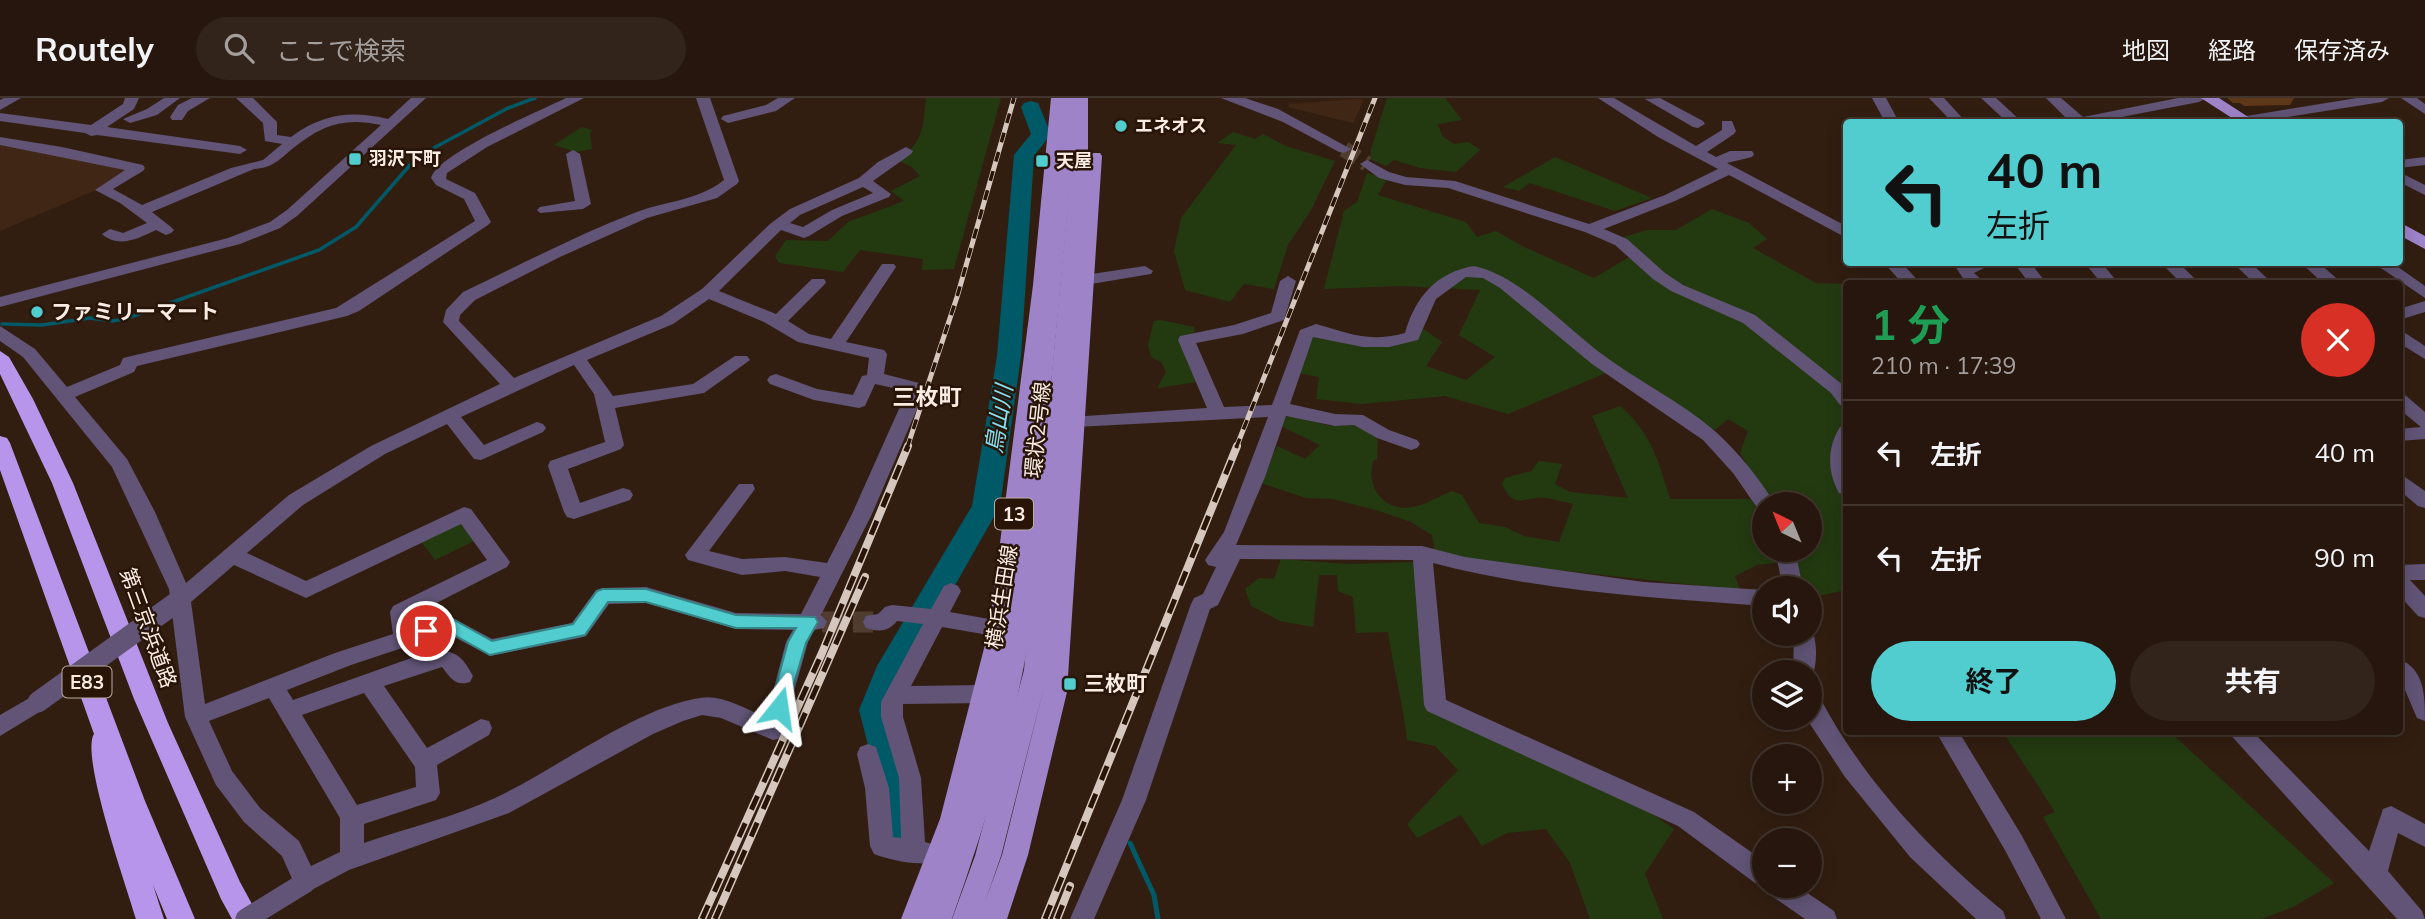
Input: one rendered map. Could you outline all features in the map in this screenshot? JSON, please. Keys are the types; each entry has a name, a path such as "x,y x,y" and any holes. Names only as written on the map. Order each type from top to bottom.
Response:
{"highway":[{"name":"第三京浜道路","path":"1,359 39,427 103,580 146,698 230,890 246,919"},
{"name":"E83","path":"0,443 45,556 99,718 181,919"},
{"path":"99,718 105,771 150,919"}],"main road":[{"name":"横浜生田線","path":"915,919 953,818 1000,629 1042,285 1058,98"},
{"name":"環状2号線","path":"939,919 966,845 999,721 1018,630 1061,203 1068,113 1066,98"},
{"name":"環状2号線","path":"966,919 988,856 1036,670 1082,137 1081,98"},
{"path":"993,919 1015,855 1055,692 1096,131 1092,98"},
{"path":"2198,98 2235,119"},
{"path":"2208,98 2236,119"},
{"path":"2403,221 2425,235"},
{"path":"2403,230 2425,244"}],"street":[{"path":"62,150 128,106 132,98"},
{"path":"130,119 152,112 173,98"},
{"path":"177,117 183,108 203,98"},
{"path":"243,98 251,102 262,117 270,122 270,138 292,141"},
{"path":"2,297 209,248 275,225 292,213 419,98"},
{"path":"65,396 128,368 129,362 353,307 483,222 471,196 440,182 440,171 482,144 577,98"},
{"path":"512,386 451,322 452,314 469,296 640,216 717,194 732,181 703,98"},
{"path":"728,119 771,108 788,98"},
{"path":"1228,98 1287,118 1344,149"},
{"path":"1605,98 1658,131 1843,230"},
{"path":"1625,111 1652,98 1698,124"},
{"path":"1879,98 1890,119"},
{"path":"1936,98 1956,119"},
{"path":"1989,98 2012,119"},
{"path":"2053,98 2077,119"},
{"path":"2108,98 2132,118 2198,98"},
{"path":"2290,98 2307,115"},
{"path":"2269,119 2307,115 2382,98"},
{"path":"2408,98 2425,110"},
{"path":"0,117 240,150"},
{"path":"142,211 236,171 267,164 292,141 344,117 389,123"},
{"path":"1658,131 1684,117"},
{"path":"1696,152 1722,138 1729,131 1727,124"},
{"path":"0,141 62,150 138,168 102,190 142,211 161,228"},
{"path":"0,727 181,599 296,500 378,450 450,415 667,320 708,292 779,224 821,198 864,181 906,151"},
{"path":"1590,229 1670,198 1723,166 1730,155 1747,154"},
{"path":"545,210 583,204 571,158"},
{"path":"2403,164 2425,161"},
{"path":"1367,164 1384,175 1405,181 1450,184 1590,229 1620,242 1677,288 1749,319 1838,389 1843,396"},
{"path":"2403,178 2425,191"},
{"path":"779,224 804,233 837,214 884,194 864,181"},
{"path":"110,234 124,238 161,228"},
{"path":"1895,266 1909,280"},
{"path":"1966,275 1981,266"},
{"path":"2024,266 2036,280"},
{"path":"2096,266 2108,280"},
{"path":"2172,266 2188,280"},
{"path":"2245,266 2260,280"},
{"path":"2313,266 2330,280"},
{"path":"2386,266 2425,293"},
{"path":"835,346 888,267"},
{"path":"1085,280 1145,271"},
{"path":"1082,919 1134,800 1216,558 1233,534 1281,410 1306,334 1310,330 1316,329 1325,334 1356,341 1401,341 1415,333 1417,318 1430,296 1453,277 1474,271 1488,274 1506,285 1598,360 1709,436 1740,468 1757,492"},
{"path":"1218,413 1186,340 1237,330 1278,316 1288,281"},
{"path":"778,322 818,282"},
{"path":"708,292 778,322 804,338 878,354 875,378"},
{"path":"2403,314 2425,306"},
{"path":"0,331 11,344 27,351 120,464 165,553 181,599 196,716 224,778 252,815 291,849 306,882"},
{"path":"2403,337 2425,354"},
{"path":"577,358 603,393 615,445 556,466 574,512 623,495"},
{"path":"607,403 698,390 741,360"},
{"path":"246,919 306,882 352,858 501,806 645,727 702,706 724,709 773,731 797,642 815,622 834,571 917,388 875,378 868,380 859,402 814,394 776,380"},
{"path":"2403,403 2425,422"},
{"path":"1076,421 1281,410 1335,420 1357,419 1383,434 1411,444"},
{"path":"450,415 481,454 537,428"},
{"path":"2403,435 2425,433"},
{"path":"1843,439 1837,454 1837,465 1843,480"},
{"path":"2403,483 2425,501"},
{"path":"746,489 695,555 741,567 785,564 834,571"},
{"path":"234,556 306,590 464,514 500,562 400,612 404,638"},
{"path":"1202,604 1211,599 1233,552 1422,553 1465,564 1644,590 1752,597"},
{"path":"1422,553 1435,705 1686,819 1752,867"},
{"path":"2410,574 2425,610"},
{"path":"914,851 910,778 892,717 892,702 951,591"},
{"path":"196,716 404,638 449,624 490,648 579,630 603,596 646,595 736,621 815,622"},
{"path":"873,622 883,622 892,613 909,613 1000,629"},
{"path":"288,711 431,660 447,658 462,676"},
{"path":"2403,671 2425,677"},
{"path":"2403,672 2414,685 2425,712"},
{"path":"352,817 428,793 424,761 369,682"},
{"path":"273,686 352,817 352,858"},
{"path":"895,695 984,694"},
{"path":"1822,724 1867,790 1921,854 1953,886 1994,919"},
{"path":"424,761 481,729"},
{"path":"1949,735 2014,844 2054,919"},
{"path":"2242,735 2375,874 2413,919"},
{"path":"868,754 877,788 882,846 938,855"},
{"path":"2375,874 2391,816 2425,836"},
{"path":"1795,898 1825,919"}],"shaded area":[{"path":"1364,100 1353,123 1288,107 1289,104"},
{"path":"0,143 131,169 96,190 0,231"}],"green space":[{"path":"926,98 1001,98 954,269 922,270 923,259 860,250 843,272 779,263 775,256 786,240 828,241 848,222 904,201 891,191 920,176 912,167 897,160 917,141 923,126"},
{"path":"1387,98 1445,98 1462,120 1438,124 1442,136 1454,144 1469,142 1480,150 1456,172 1420,168 1394,160 1386,166 1370,159"},
{"path":"582,127 592,130 592,149 576,152 554,145"},
{"path":"1233,132 1255,139 1263,134 1286,146 1335,161 1310,212 1288,245 1274,289 1244,284 1230,302 1185,290 1174,251 1181,218 1236,145 1217,143"},
{"path":"1555,157 1652,198 1615,211 1530,183 1519,191 1503,187"},
{"path":"1367,173 1387,179 1378,195 1466,222 1477,237 1496,231 1522,246 1594,278 1631,256 1624,237 1647,230 1676,230 1712,209 1749,223 1767,239 1753,248 1816,283 1843,284 1843,591 1822,595 1822,576 1798,576 1796,562 1822,562 1822,492 1764,492 1740,453 1748,431 1728,419 1715,430 1618,368 1508,414 1445,396 1362,404 1316,399 1319,377 1299,373 1311,335 1401,344 1422,328 1442,342 1426,366 1466,380 1495,357 1459,335 1480,290 1399,286 1324,289 1344,211 1357,202"},
{"path":"1154,321 1194,327 1195,332 1180,339 1197,382 1157,388 1166,372 1161,362 1151,357 1148,345"},
{"path":"1620,406 1631,416 1647,437 1670,499 1751,499 1752,562 1776,563 1757,565 1735,576 1740,590 1467,560 1435,552 1432,535 1411,522 1333,499 1306,498 1261,483 1277,446 1305,459 1320,445 1281,426 1284,417 1294,416 1330,426 1358,425 1378,436 1377,459 1373,461 1371,473 1376,492 1390,504 1410,508 1452,491 1462,495 1479,523 1505,527 1524,536 1559,542 1573,504 1545,498 1516,500 1506,492 1502,484 1505,478 1531,471 1539,461 1562,464 1555,484 1570,492 1628,498 1592,416"},
{"path":"459,521 474,541 435,560 420,540"},
{"path":"1281,559 1347,564 1418,562 1431,708 1640,805 1674,829 1645,874 1663,919 1590,919 1570,863 1546,829 1507,833 1482,846 1461,815 1417,838 1407,824 1458,770 1435,746 1407,740 1388,632 1356,633 1353,597 1338,591 1337,575 1319,575 1313,627 1280,621 1251,606 1245,589 1259,578 1274,579"},
{"path":"2005,735 2173,735 2334,883 2293,907 2261,919 2101,919 2043,817 2055,812"}],"waterway":[{"path":"2,324 42,325 90,318 112,321 125,319 319,250 356,227 417,157 508,108 535,98"},
{"name":"鳥山川","path":"898,837 893,776 875,710 888,675 986,506 1009,356 1024,155 1041,134 1031,107"},
{"path":"1130,843 1154,895 1158,919"}],"tunnel":[{"path":"1344,149 1367,164"},
{"path":"822,622 873,622"}],"railway":[{"path":"907,448 957,297 1014,98"},
{"path":"1236,448 1375,98"},
{"path":"702,919 822,653 908,446"},
{"path":"1045,919 1237,446"},
{"path":"715,919 865,577"},
{"path":"1057,919 1070,886"}],"place":[{"name":"エネオス","path":"1121,126"},
{"name":"羽沢下町","path":"355,159"},
{"name":"天屋","path":"1042,161"},
{"name":"ファミリーマート","path":"37,312"},
{"name":"三枚町","path":"1070,684"}],"district":[{"name":"三枚町","path":"927,397"}],"route":[{"path":"426,631 449,624 490,648 579,630 603,596 646,595 736,621 809,622 797,642 779,708"}]}
